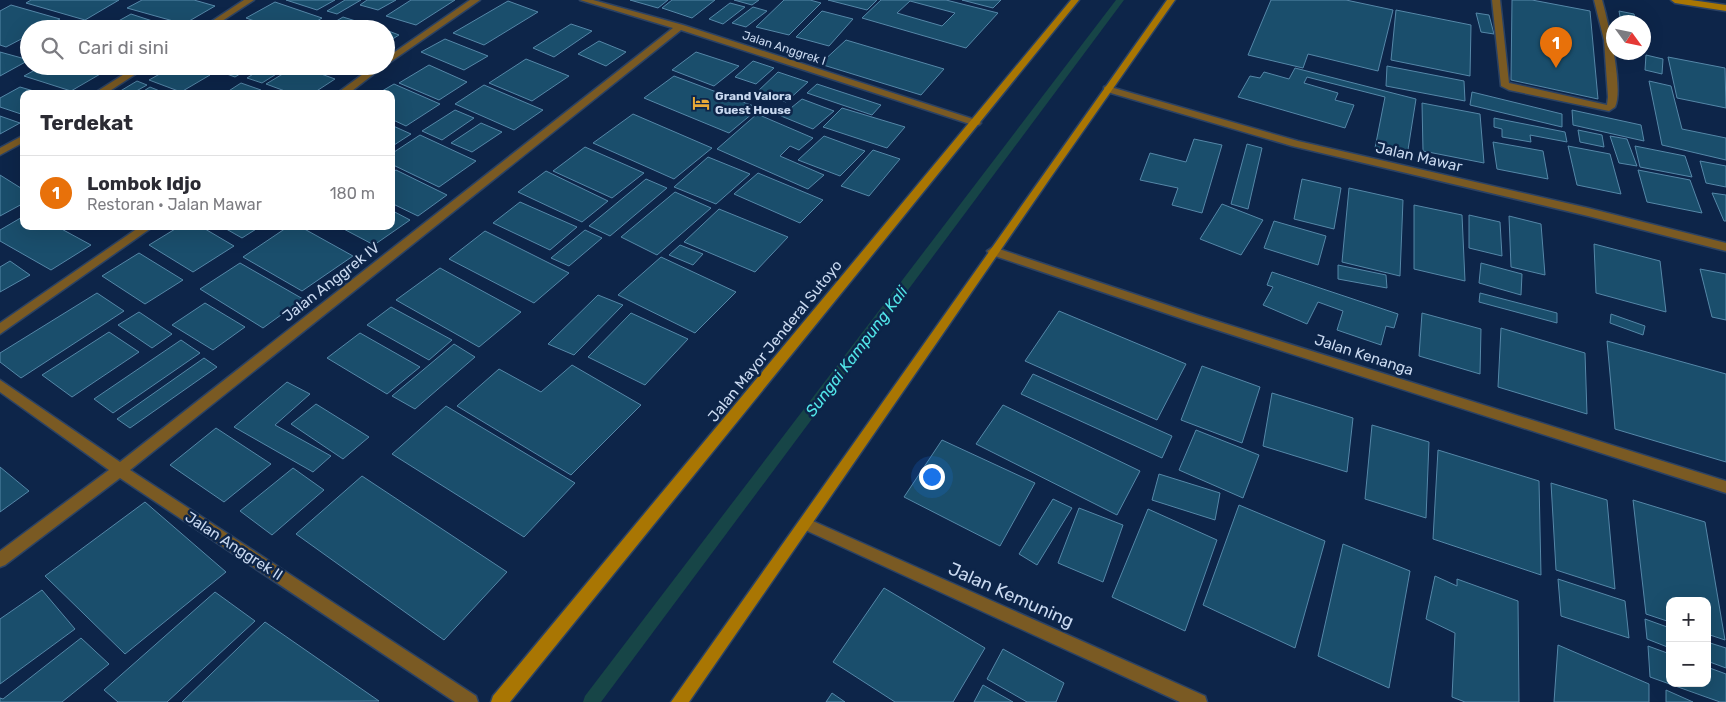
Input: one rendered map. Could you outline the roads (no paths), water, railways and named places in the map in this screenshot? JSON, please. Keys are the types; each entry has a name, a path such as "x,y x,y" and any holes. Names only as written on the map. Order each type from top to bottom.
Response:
{"main road":[{"name":"Jalan Mayor Jenderal Sutoyo","path":"499,702 1076,0"},
{"path":"679,702 806,524 1106,89 1171,0"},
{"path":"1675,0 1726,8"}],"street":[{"path":"218,20 250,0"},
{"path":"395,56 476,0"},
{"name":"Jalan Anggrek I","path":"584,0 680,27 976,124"},
{"path":"1496,0 1504,84 1509,87 1609,108 1612,105 1613,97 1608,40 1598,0"},
{"name":"Jalan Anggrek IV","path":"0,560 120,470 680,27"},
{"path":"105,90 129,75"},
{"path":"347,90 367,75"},
{"name":"Jalan Mawar","path":"1106,89 1296,144 1726,246"},
{"path":"0,152 20,140"},
{"path":"0,329 143,230"},
{"name":"Jalan Kenanga","path":"993,251 1193,318 1726,486"},
{"name":"Jalan Anggrek II","path":"0,385 120,470 470,702"},
{"name":"Jalan Kemuning","path":"806,524 1199,702"}],"waterway":[{"name":"Sungai Kampung Kali","path":"591,702 1120,0"}],"place":[{"name":"Lombok Idjo","path":"1556,68"},
{"name":"Grand Valora Guest House","path":"701,103"}]}
